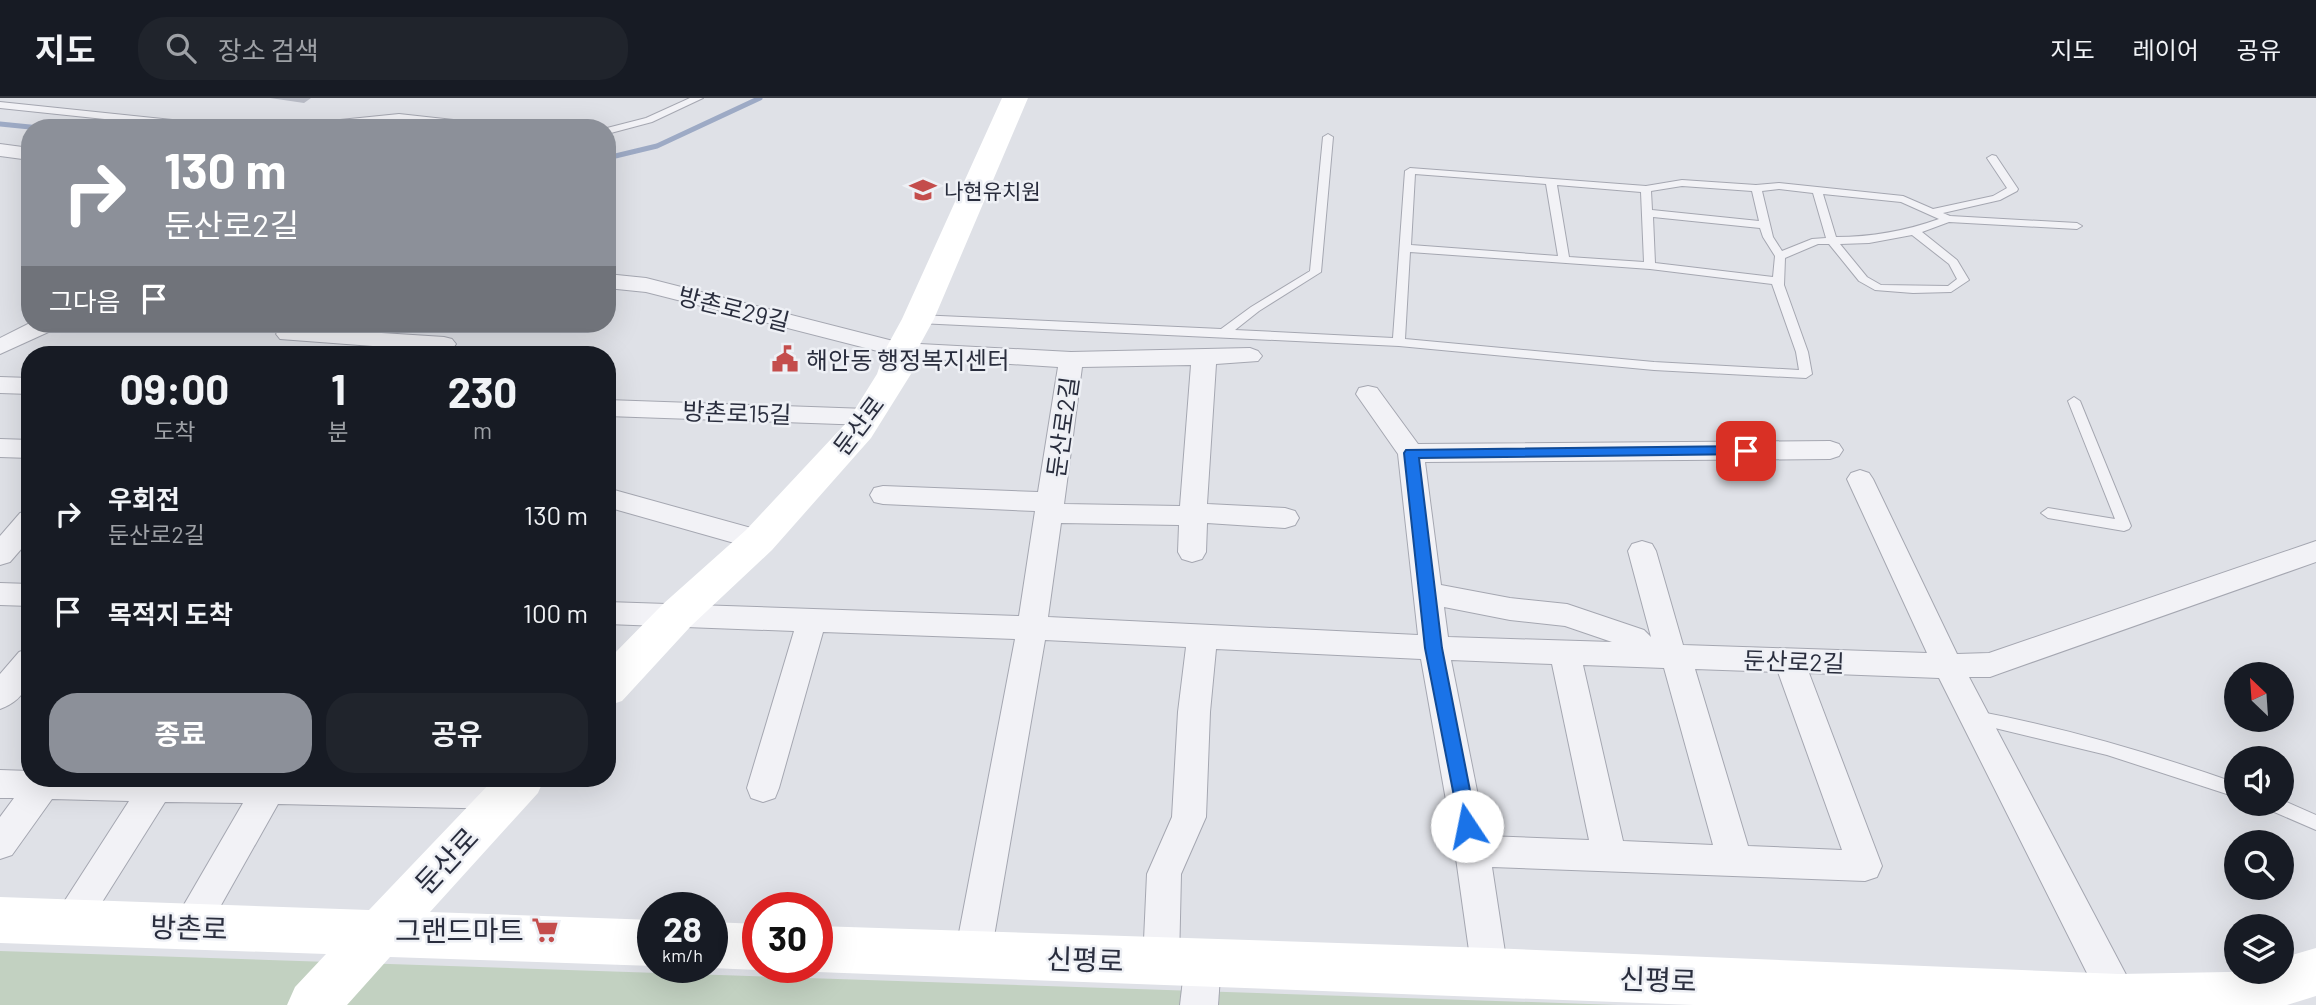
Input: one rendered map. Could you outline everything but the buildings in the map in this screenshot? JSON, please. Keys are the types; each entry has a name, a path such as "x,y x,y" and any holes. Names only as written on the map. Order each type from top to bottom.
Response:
{"street":[{"name":"둔산로","path":"616,679 677,615 759,540 859,430 894,374 901,350 918,319 1015,98"},
{"path":"0,150 21,152"},
{"name":"방촌로29길","path":"616,282 646,285 901,350 1071,360"},
{"path":"0,347 29,333"},
{"path":"333,333 444,344 442,346"},
{"name":"둔산로2길","path":"973,954 1032,628 1071,360 1250,356"},
{"path":"1192,552 1205,358"},
{"path":"0,384 21,385"},
{"path":"1368,394 1411,453 1434,648 1472,852 1490,972"},
{"name":"방촌로15길","path":"616,408 867,417"},
{"path":"0,448 21,449"},
{"path":"1411,453 1830,450"},
{"path":"1860,480 1948,666 2119,999"},
{"path":"883,495 1050,507 1285,518"},
{"path":"616,500 759,540"},
{"path":"0,555 21,530"},
{"path":"1642,551 1666,656 1735,861"},
{"name":"둔산로2길","path":"616,613 1032,628 1565,653 1948,666 1990,665 2316,551"},
{"path":"1427,593 1510,609 1567,615 1633,638 1666,656"},
{"path":"0,594 21,595"},
{"path":"764,788 812,620"},
{"path":"1187,977 1164,874 1189,817 1194,712 1202,636"},
{"path":"1565,653 1609,856"},
{"path":"1472,852 1865,866 1789,661"},
{"path":"0,696 21,671"},
{"path":"0,784 21,783"},
{"path":"0,844 41,787"},
{"path":"69,922 157,787"},
{"path":"189,927 270,787"},
{"name":"둔산로","path":"313,1005 515,787"},
{"name":"방촌로","path":"0,920 377,933"},
{"path":"377,933 637,942"},
{"name":"신평로","path":"833,950 973,954 1187,977 1490,972 2119,999 2228,999 2316,971"}],"lane":[{"path":"616,129 649,120 698,98"},
{"path":"0,105 134,119"},
{"path":"379,119 417,119"},
{"path":"1226,332 1255,309 1315,272 1328,137"},
{"path":"1932,212 1996,198 2013,189 1992,159"},
{"path":"1399,342 1410,171 1646,189 1682,183 1756,188 1779,186 1903,199 1948,219 2077,226"},
{"path":"1551,181 1564,259"},
{"path":"918,319 1399,342 1654,366 1806,374 1778,281 1780,256 1768,237 1756,188"},
{"path":"1646,189 1650,266"},
{"path":"1817,190 1832,241 1863,279 1879,288 1951,289 1963,280 1953,262 1914,231"},
{"path":"1647,213 1765,225"},
{"path":"1780,256 1816,241 1868,240 1914,231 1948,219"},
{"path":"1405,248 1650,266 1778,281"},
{"path":"2048,513 2123,526 2074,401"},
{"path":"1974,716 2050,731 2147,758 2224,786"},
{"path":"2294,813 2316,823"}],"green space":[{"path":"0,951 637,972 637,983 728,983 728,975 742,976 742,983 833,983 833,979 1618,1005 0,1005"}],"waterway":[{"path":"616,156 657,146 760,98"},
{"path":"0,124 21,126"}],"place":[{"name":"나현유치원","path":"923,190"},
{"name":"해안동 행정복지센터","path":"785,359"},
{"name":"그랜드마트","path":"545,930"}],"route":[{"path":"1467,826 1434,648 1411,453 1746,451"}]}
